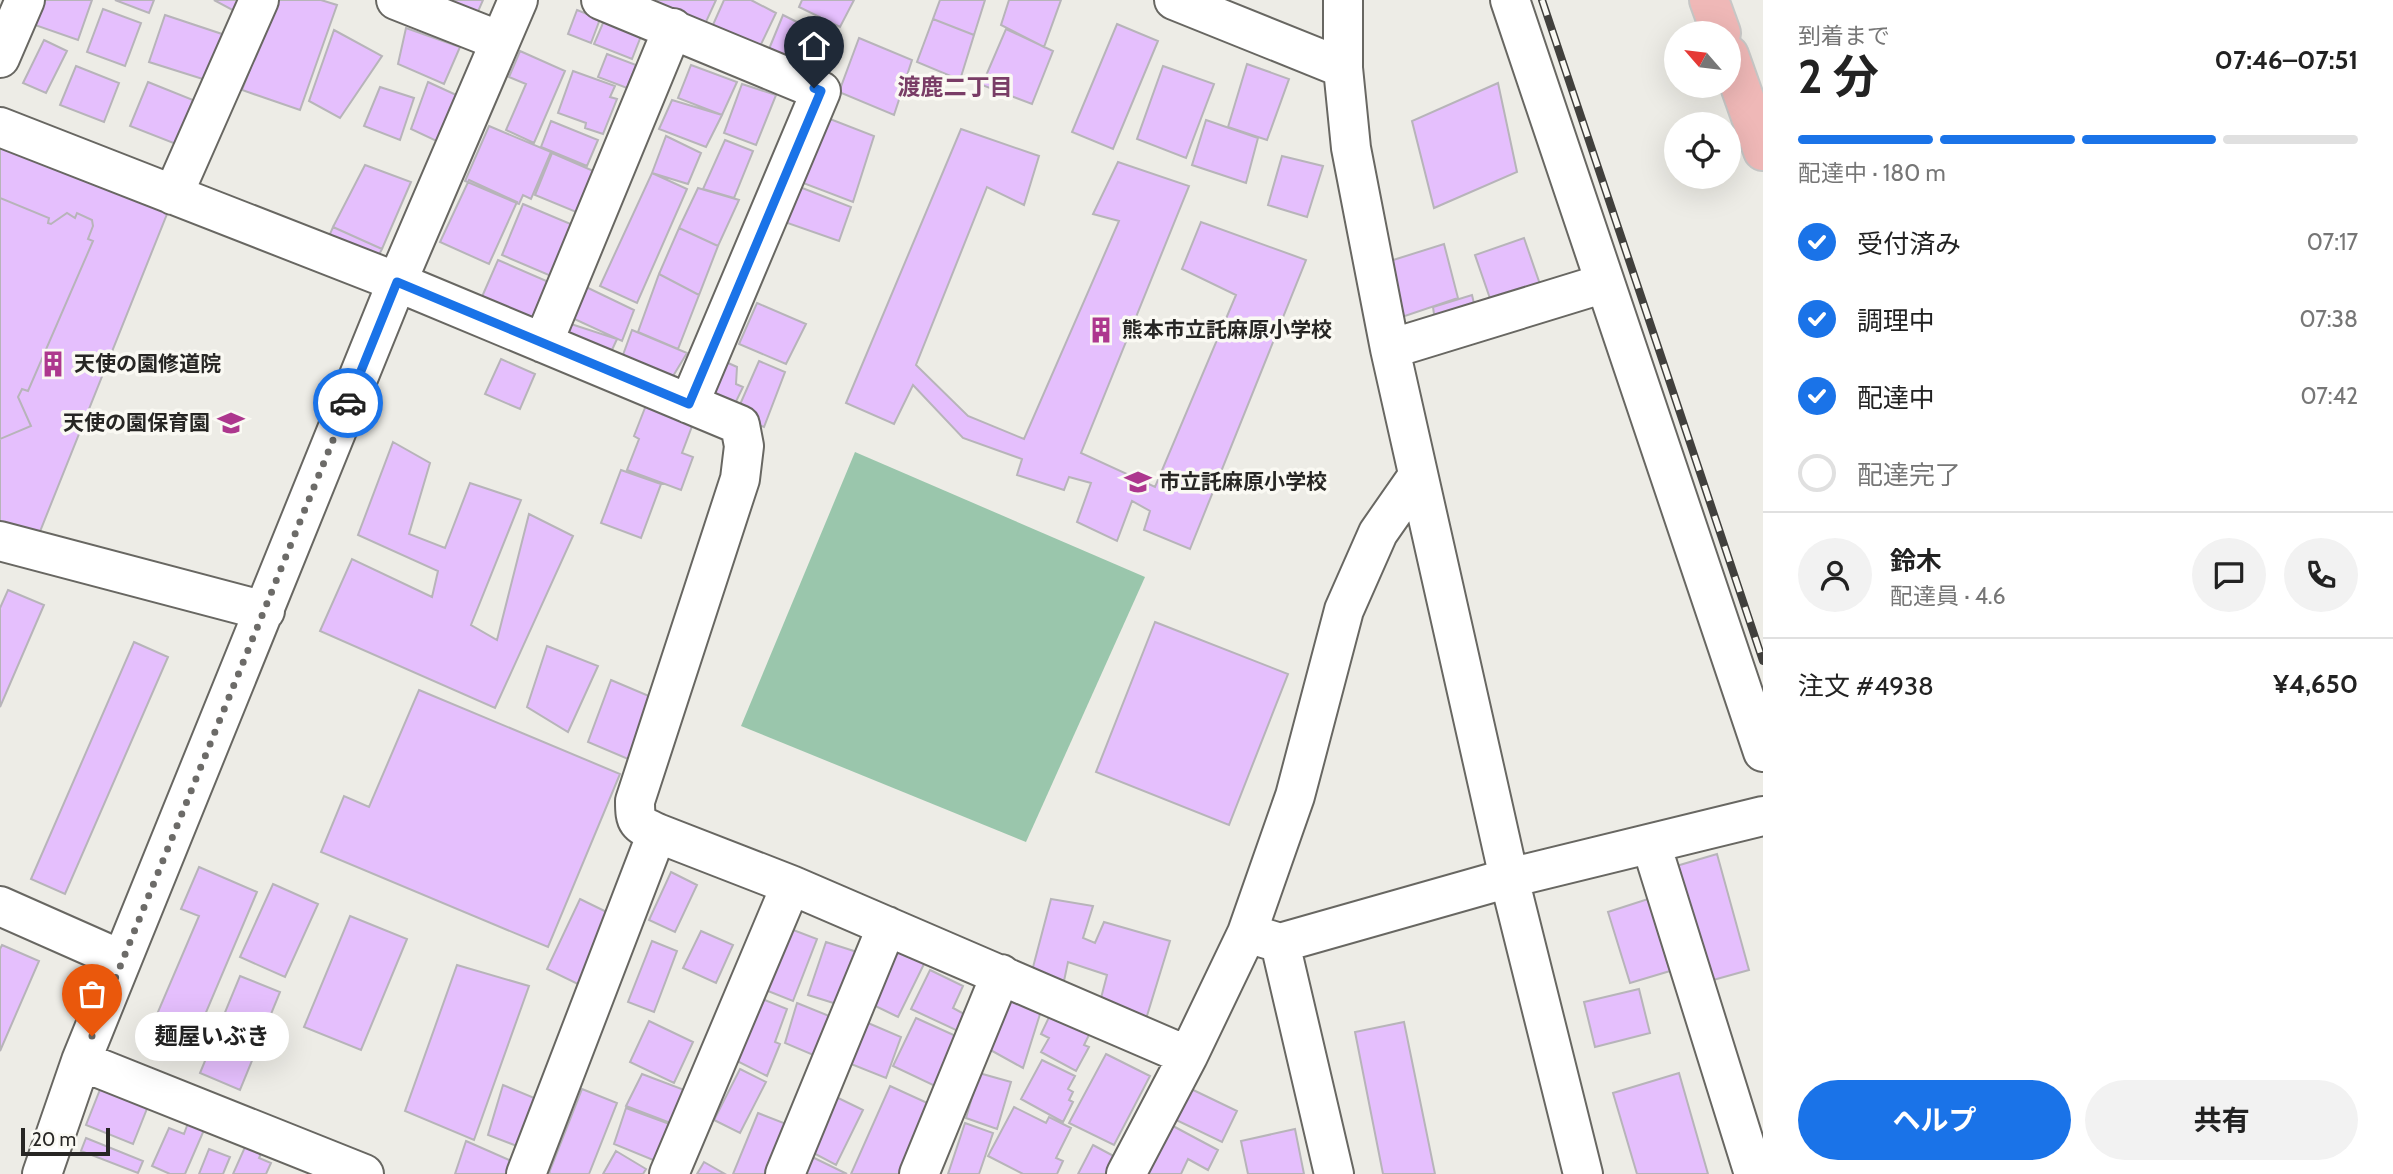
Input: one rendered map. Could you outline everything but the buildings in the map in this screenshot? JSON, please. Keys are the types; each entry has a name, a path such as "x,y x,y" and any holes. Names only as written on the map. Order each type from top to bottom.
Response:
{"main road":[{"path":"1709,0 1717,21"},
{"path":"1741,89 1763,151"}],"street":[{"path":"0,58 25,0"},
{"path":"173,195 259,0"},
{"path":"396,0 500,41"},
{"path":"42,1174 81,1061 397,282 517,0"},
{"path":"601,0 821,91 689,404"},
{"path":"1174,0 1343,68"},
{"path":"1343,0 1343,68 1351,148 1390,349 1509,878 1583,1174"},
{"path":"1510,0 1763,751"},
{"path":"543,343 673,29"},
{"path":"0,127 397,282 740,425 744,446 740,479 635,801 635,819 642,827 791,885 1188,1056"},
{"path":"1390,349 1605,283"},
{"path":"1126,1174 1188,1056 1264,938 1295,796 1344,610 1378,533 1417,477"},
{"path":"0,541 265,611"},
{"path":"1264,938 1763,816"},
{"path":"526,1174 657,833"},
{"path":"1651,844 1754,1174"},
{"path":"669,1174 791,885"},
{"path":"0,906 122,960"},
{"path":"785,1174 887,926"},
{"path":"1264,938 1334,1174"},
{"path":"919,1174 1001,974"},
{"path":"81,1061 364,1174"}],"green space":[{"path":"855,452 1145,577 1026,842 741,726"}],"railway":[{"path":"1542,0 1763,661"}],"way so far":[{"path":"92,1036 348,403"}],"place":[{"name":"熊本市立託麻原小学校","path":"1101,330"},
{"name":"天使の園修道院","path":"53,364"},
{"name":"天使の園保育園","path":"231,423"},
{"name":"市立託麻原小学校","path":"1138,482"},
{"name":"麺屋いぶき","path":"92,1036"}],"district":[{"name":"渡鹿二丁目","path":"955,87"}],"route":[{"path":"348,403 397,282 689,404 821,91 814,88"}]}
